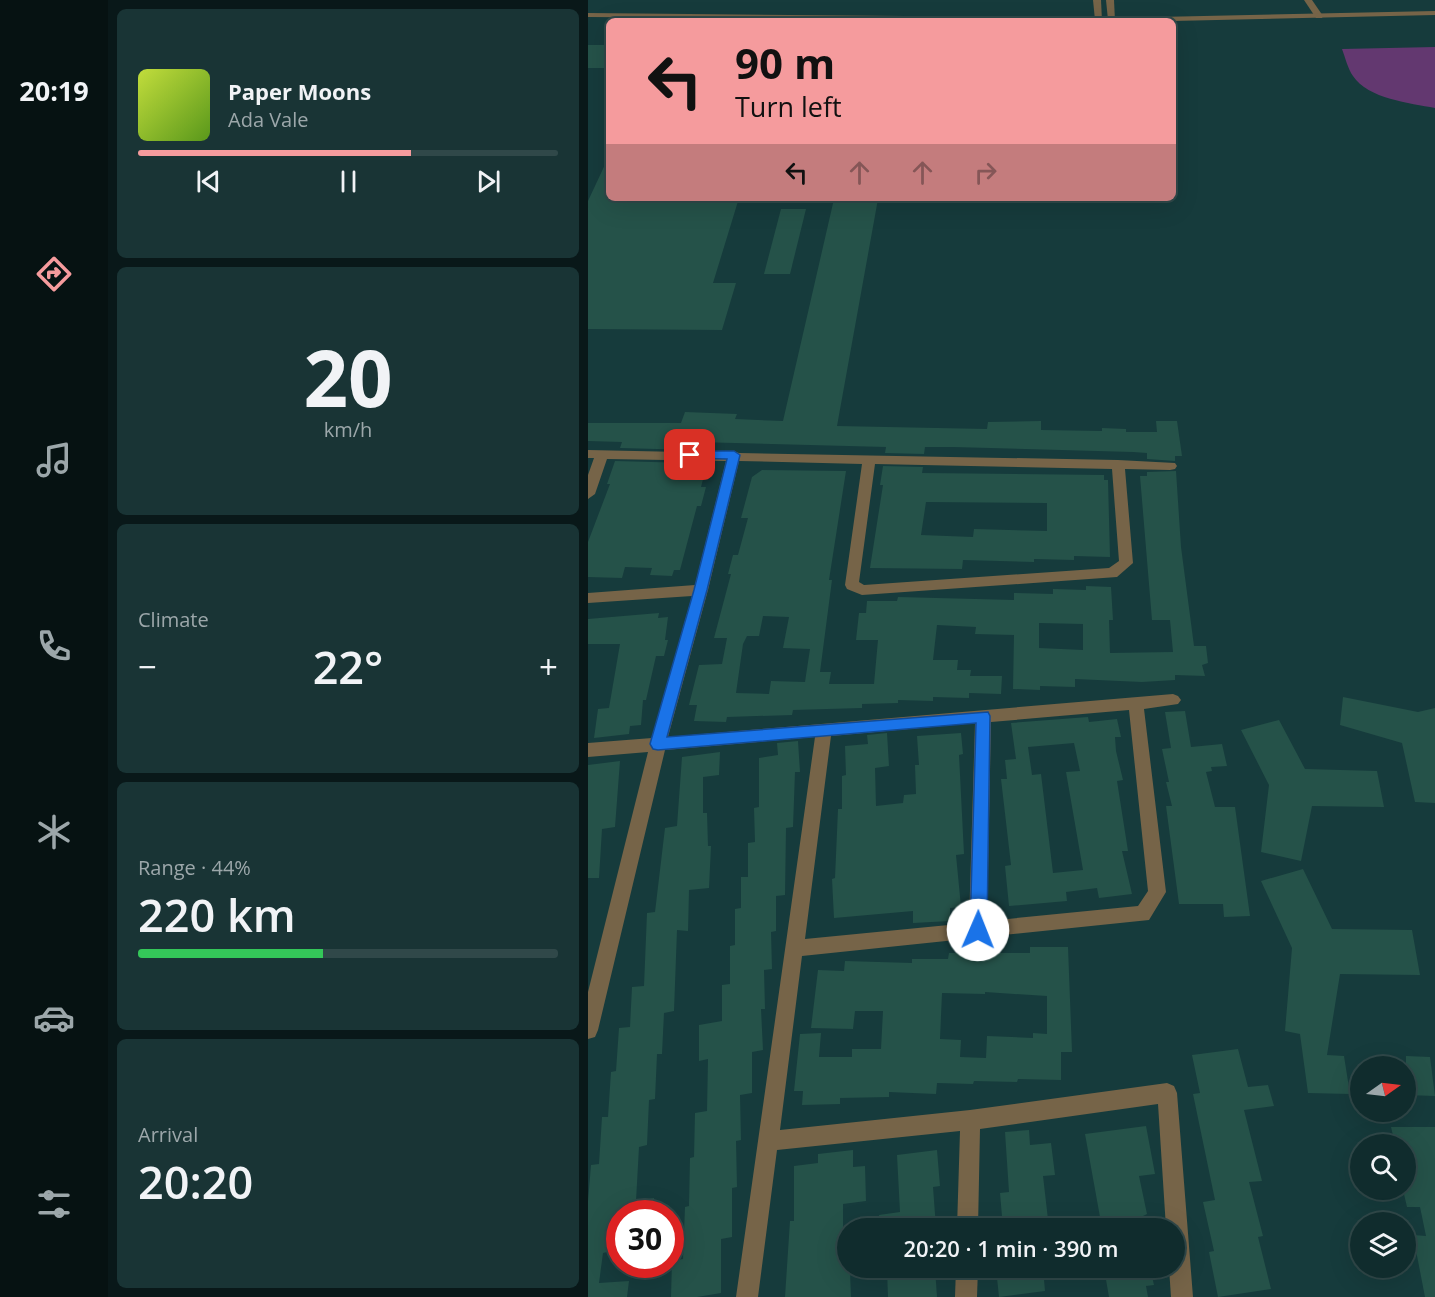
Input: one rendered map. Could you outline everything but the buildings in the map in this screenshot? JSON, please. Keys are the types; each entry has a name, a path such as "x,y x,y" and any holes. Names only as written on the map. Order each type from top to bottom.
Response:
{"street":[{"path":"1097,0 1099,15"},
{"path":"1110,0 1112,15"},
{"path":"1308,0 1316,13"},
{"path":"1316,13 1435,7"},
{"path":"588,9 682,13"},
{"path":"588,15 1435,13"},
{"path":"588,454 734,455 1170,466"},
{"path":"588,494 602,454"},
{"path":"588,1030 658,744 701,590 734,455"},
{"path":"869,459 852,585 862,590 1112,573 1126,563 1118,464"},
{"path":"588,598 701,590"},
{"path":"588,750 1173,700"},
{"path":"796,948 1143,914 1156,892 1136,703"},
{"path":"978,930 983,716"},
{"path":"747,1297 824,730"},
{"path":"769,1141 970,1120 1167,1093 1182,1297"},
{"path":"968,1218 970,1120"},
{"path":"966,1297 967,1278"}],"shaded area":[{"path":"1435,47 1435,108 1390,99 1369,90 1353,76 1342,49"}],"route":[{"path":"690,455 734,455 701,590 658,744 983,716 978,930"}]}
